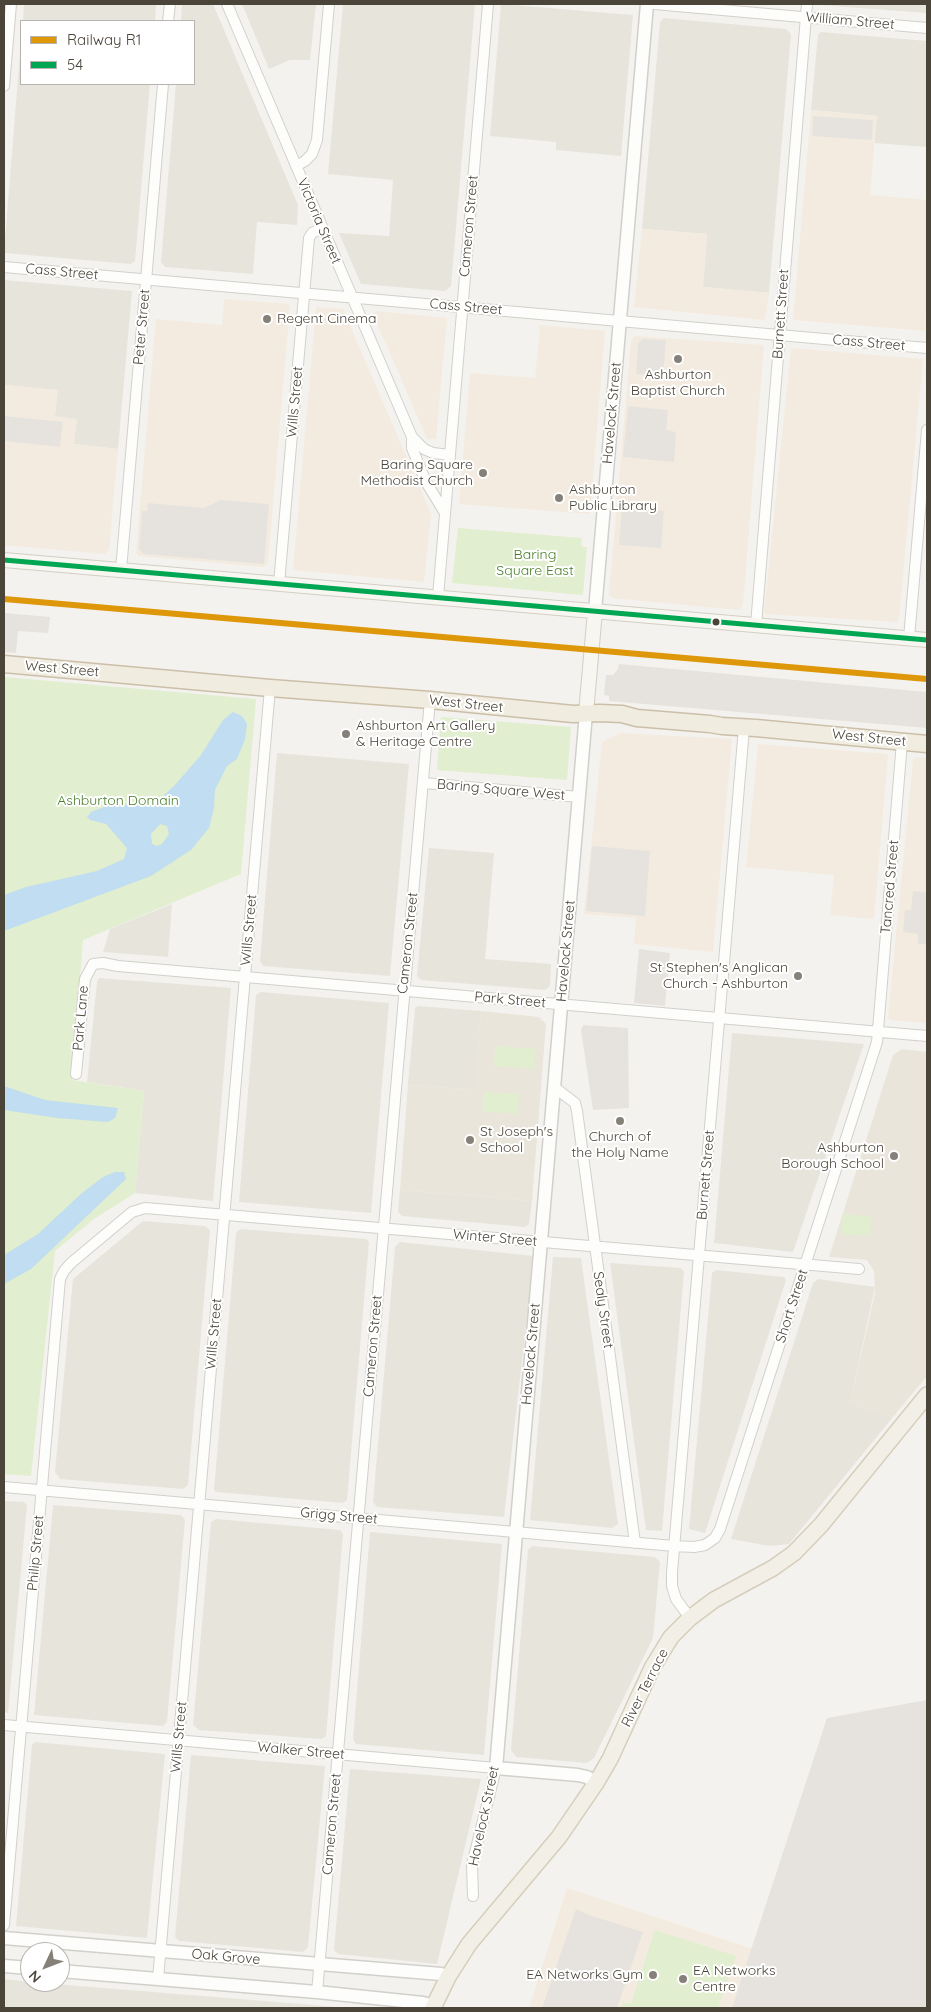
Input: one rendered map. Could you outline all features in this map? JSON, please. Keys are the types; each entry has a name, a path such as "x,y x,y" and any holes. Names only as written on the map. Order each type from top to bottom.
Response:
{"highway":[{"name":"West Street","path":"4,664 573,714 622,714 636,718 868,737 927,744"}],"main road":[{"path":"4,560 927,640"},
{"name":"Havelock Street","path":"586,713 596,611"},
{"name":"River Terrace","path":"433,2007 448,1977 469,1944 573,1819 610,1759 652,1668 671,1637 690,1618 714,1600 773,1568 794,1553 821,1525 927,1395"}],"street":[{"path":"4,86 11,4"},
{"path":"168,20 170,4"},
{"name":"Victoria Street","path":"227,4 412,437 424,449 433,453"},
{"path":"296,166 312,154 317,140 329,4"},
{"name":"Cameron Street","path":"438,597 488,4"},
{"name":"Havelock Street","path":"596,611 647,4"},
{"name":"William Street","path":"654,4 927,28"},
{"name":"Burnett Street","path":"756,625 807,4"},
{"name":"Peter Street","path":"121,570 163,85"},
{"name":"Wills Street","path":"279,584 309,238 312,233 322,228"},
{"name":"Cass Street","path":"4,266 927,348"},
{"path":"909,638 927,430"},
{"name":"Victoria Street","path":"412,437 412,448 421,470 445,513"},
{"path":"421,470 433,453 450,455"},
{"name":"Wills Street","path":"158,1979 270,688"},
{"name":"Cameron Street","path":"317,1992 403,991 424,783 430,700"},
{"name":"Havelock Street","path":"473,1896 472,1865 496,1768 586,713"},
{"name":"Burnett Street","path":"690,1618 676,1599 672,1586 674,1546 744,728"},
{"name":"Tancred Street","path":"878,1032 902,742"},
{"name":"Baring Square West","path":"424,783 579,797"},
{"name":"Park Street","path":"93,964 103,963 118,966 927,1036"},
{"name":"Park Lane","path":"76,1074 84,979 93,964"},
{"name":"Short Street","path":"674,1546 694,1548 705,1545 715,1538 720,1529 877,1042 878,1032"},
{"name":"Sealy Street","path":"554,1088 575,1103 577,1111 635,1543"},
{"name":"Winter Street","path":"132,1212 145,1208 224,1214 859,1269"},
{"name":"Philip Street","path":"4,1925 60,1278 70,1263 132,1212"},
{"name":"Grigg Street","path":"4,1487 674,1546"},
{"name":"Walker Street","path":"4,1726 578,1775 588,1777 596,1782"},
{"name":"Oak Grove","path":"4,1938 441,1974 448,1977"},
{"path":"4,1966 20,1967"},
{"name":"Oak Grove","path":"70,1972 423,2002 433,2007"}],"shaded area":[{"path":"24,4 156,4 155,20 23,20"},
{"path":"182,4 213,4 298,205 297,225 257,222 253,274 165,267 161,262 176,85 195,85 195,20 181,20"},
{"path":"242,4 316,4 310,60 290,60 269,69"},
{"path":"343,4 475,4 451,286 445,291 361,284 339,233 389,236 393,180 328,174"},
{"path":"501,4 633,15 621,156 556,150 556,142 490,136"},
{"path":"927,4 927,13 820,5"},
{"path":"664,18 786,29 791,34 769,293 703,287 707,234 642,229 660,22"},
{"path":"821,32 927,41 927,147 874,143 877,116 811,110 818,34"},
{"path":"20,53 20,85 150,85 135,261 131,264 4,253"},
{"path":"811,110 877,116 870,195 927,200 925,331 793,320"},
{"path":"813,116 873,120 872,140 812,136"},
{"path":"642,229 707,234 703,287 769,293 765,320 634,307"},
{"path":"4,280 132,291 118,449 74,444 55,416 57,390 4,385"},
{"path":"224,299 288,304 290,306 268,563 264,567 139,556 136,553 156,319 222,325"},
{"path":"316,307 343,309 431,514 424,582 293,570"},
{"path":"376,311 447,318 436,439 427,439 373,314"},
{"path":"540,325 605,331 590,514 459,504 470,373 535,378"},
{"path":"635,336 764,345 743,605 738,610 612,598 609,594 631,340"},
{"path":"643,339 666,340 663,376 636,374 638,343"},
{"path":"791,348 923,359 899,619 897,622 764,614"},
{"path":"4,385 58,390 55,416 77,419 74,444 118,449 109,550 105,554 4,545"},
{"path":"628,406 668,410 666,430 676,432 674,462 623,457"},
{"path":"4,416 63,422 60,447 4,441"},
{"path":"221,500 269,504 264,564 144,554 139,549 142,511 147,511 148,503 204,508"},
{"path":"622,508 664,511 661,548 619,545"},
{"path":"4,613 50,617 48,633 18,631 16,653 4,652"},
{"path":"619,664 927,692 927,728 609,701 609,696 604,695 606,675 613,675 618,669"},
{"path":"620,733 732,739 713,952 634,944 636,918 584,914 602,742"},
{"path":"758,744 888,754 874,919 830,915 834,875 746,867"},
{"path":"277,753 409,764 390,976 263,966 260,961"},
{"path":"917,757 927,758 927,1023 891,1020 888,1017 913,760"},
{"path":"592,846 650,851 645,916 586,911"},
{"path":"429,848 494,853 485,959 551,964 550,986 545,990 421,980 417,976"},
{"path":"913,891 927,892 927,944 918,944 918,934 903,932 905,910 911,910"},
{"path":"172,904 168,957 103,952 110,929"},
{"path":"639,949 670,953 665,1006 634,1003"},
{"path":"99,978 231,988 213,1201 135,1193 144,1091 87,1082 97,982"},
{"path":"261,992 389,1003 371,1213 239,1202 256,995"},
{"path":"418,1006 481,1011 475,1090 408,1084 415,1008"},
{"name":"St Joseph's School","path":"481,1011 539,1017 546,1024 532,1201 400,1190 408,1084 474,1090"},
{"path":"583,1025 628,1028 629,1108 593,1110 581,1030"},
{"path":"732,1033 864,1044 793,1252 714,1243"},
{"name":"Ashburton Borough School","path":"902,1049 927,1052 927,1376 893,1417 850,1403 875,1293 874,1271 867,1260 829,1257 893,1055"},
{"path":"400,1190 532,1201 529,1224 525,1227 402,1216 398,1212"},
{"path":"143,1221 205,1226 210,1230 188,1485 183,1489 60,1479 55,1472 73,1279"},
{"path":"240,1229 366,1239 369,1242 347,1500 343,1503 216,1492 214,1490 236,1233"},
{"path":"400,1242 534,1256 504,1517 377,1507 373,1502 395,1247"},
{"path":"553,1257 581,1258 618,1524 612,1528 530,1520"},
{"path":"610,1263 681,1268 684,1272 662,1531 646,1530"},
{"path":"716,1270 784,1277 786,1280 705,1533 689,1529 712,1273"},
{"path":"818,1279 875,1287 850,1403 893,1417 789,1544 770,1546 731,1539 813,1283"},
{"path":"4,1501 24,1502 27,1505 8,1713 4,1712"},
{"path":"53,1505 181,1515 185,1520 167,1722 163,1726 34,1715"},
{"path":"216,1519 340,1530 343,1534 326,1736 322,1739 199,1730 193,1725 211,1522"},
{"path":"370,1532 502,1544 484,1755 356,1744 353,1739"},
{"path":"532,1546 655,1557 660,1562 653,1638 594,1758 587,1763 516,1757 511,1750 528,1550"},
{"path":"927,1700 927,2008 732,2008 827,1718"},
{"path":"35,1742 165,1754 147,1938 16,1926 32,1745"},
{"path":"191,1755 325,1766 308,1947 303,1952 179,1941 175,1937"},
{"path":"350,1769 481,1779 437,1964 338,1954 334,1950"},
{"path":"567,1888 753,1949 732,2008 529,2008"},
{"path":"576,1909 643,1932 617,2008 542,2008"},
{"path":"4,1979 20,1981 20,1992 70,1992 70,1985 350,2008 4,2008"}],"green space":[{"name":"Baring Square East","path":"458,528 582,538 581,544 583,547 587,547 583,595 452,583"},
{"name":"Ashburton Domain","path":"4,677 256,699 241,874 83,940 72,1080 144,1091 135,1193 94,1219 55,1251 31,1476 4,1474"},
{"path":"441,717 571,727 567,780 437,770"},
{"path":"495,1046 536,1049 534,1069 494,1066"},
{"path":"483,1092 519,1094 518,1114 482,1111"},
{"path":"843,1214 872,1217 870,1236 841,1234"},
{"name":"EA Networks Centre","path":"655,1930 736,1956 718,2008 621,2008 623,2002 631,2004"}],"water":[{"path":"233,712 242,716 247,724 245,739 237,759 227,766 215,790 214,808 209,828 191,850 151,876 4,931 4,895 26,887 97,871 124,859 127,848 106,824 90,820 87,817 91,812 112,804 147,805 161,798 201,755 223,720","holes":["160,824 167,826 169,834 162,844 157,846 152,844 151,834"]},
{"path":"4,1086 45,1100 118,1108 115,1118 108,1122 57,1118 4,1110"},
{"path":"115,1172 124,1172 126,1179 31,1269 4,1284 4,1255 38,1234 82,1193 103,1177"}],"rail line":[{"name":"R1","path":"4,599 927,679"}],"transit line":[{"name":"54","path":"4,560 927,640"}],"place":[{"name":"Regent Cinema","path":"267,319"},
{"name":"Ashburton Baptist Church","path":"678,359"},
{"name":"Baring Square Methodist Church","path":"483,473"},
{"name":"Ashburton Public Library","path":"559,498"},
{"name":"Ashburton Art Gallery & Heritage Centre","path":"346,734"},
{"name":"St Stephen's Anglican Church - Ashburton","path":"798,976"},
{"name":"Church of the Holy Name","path":"620,1121"},
{"name":"St Joseph's School","path":"470,1140"},
{"name":"Ashburton Borough School","path":"894,1156"},
{"name":"EA Networks Gym","path":"653,1975"},
{"name":"EA Networks Centre","path":"683,1979"}]}
